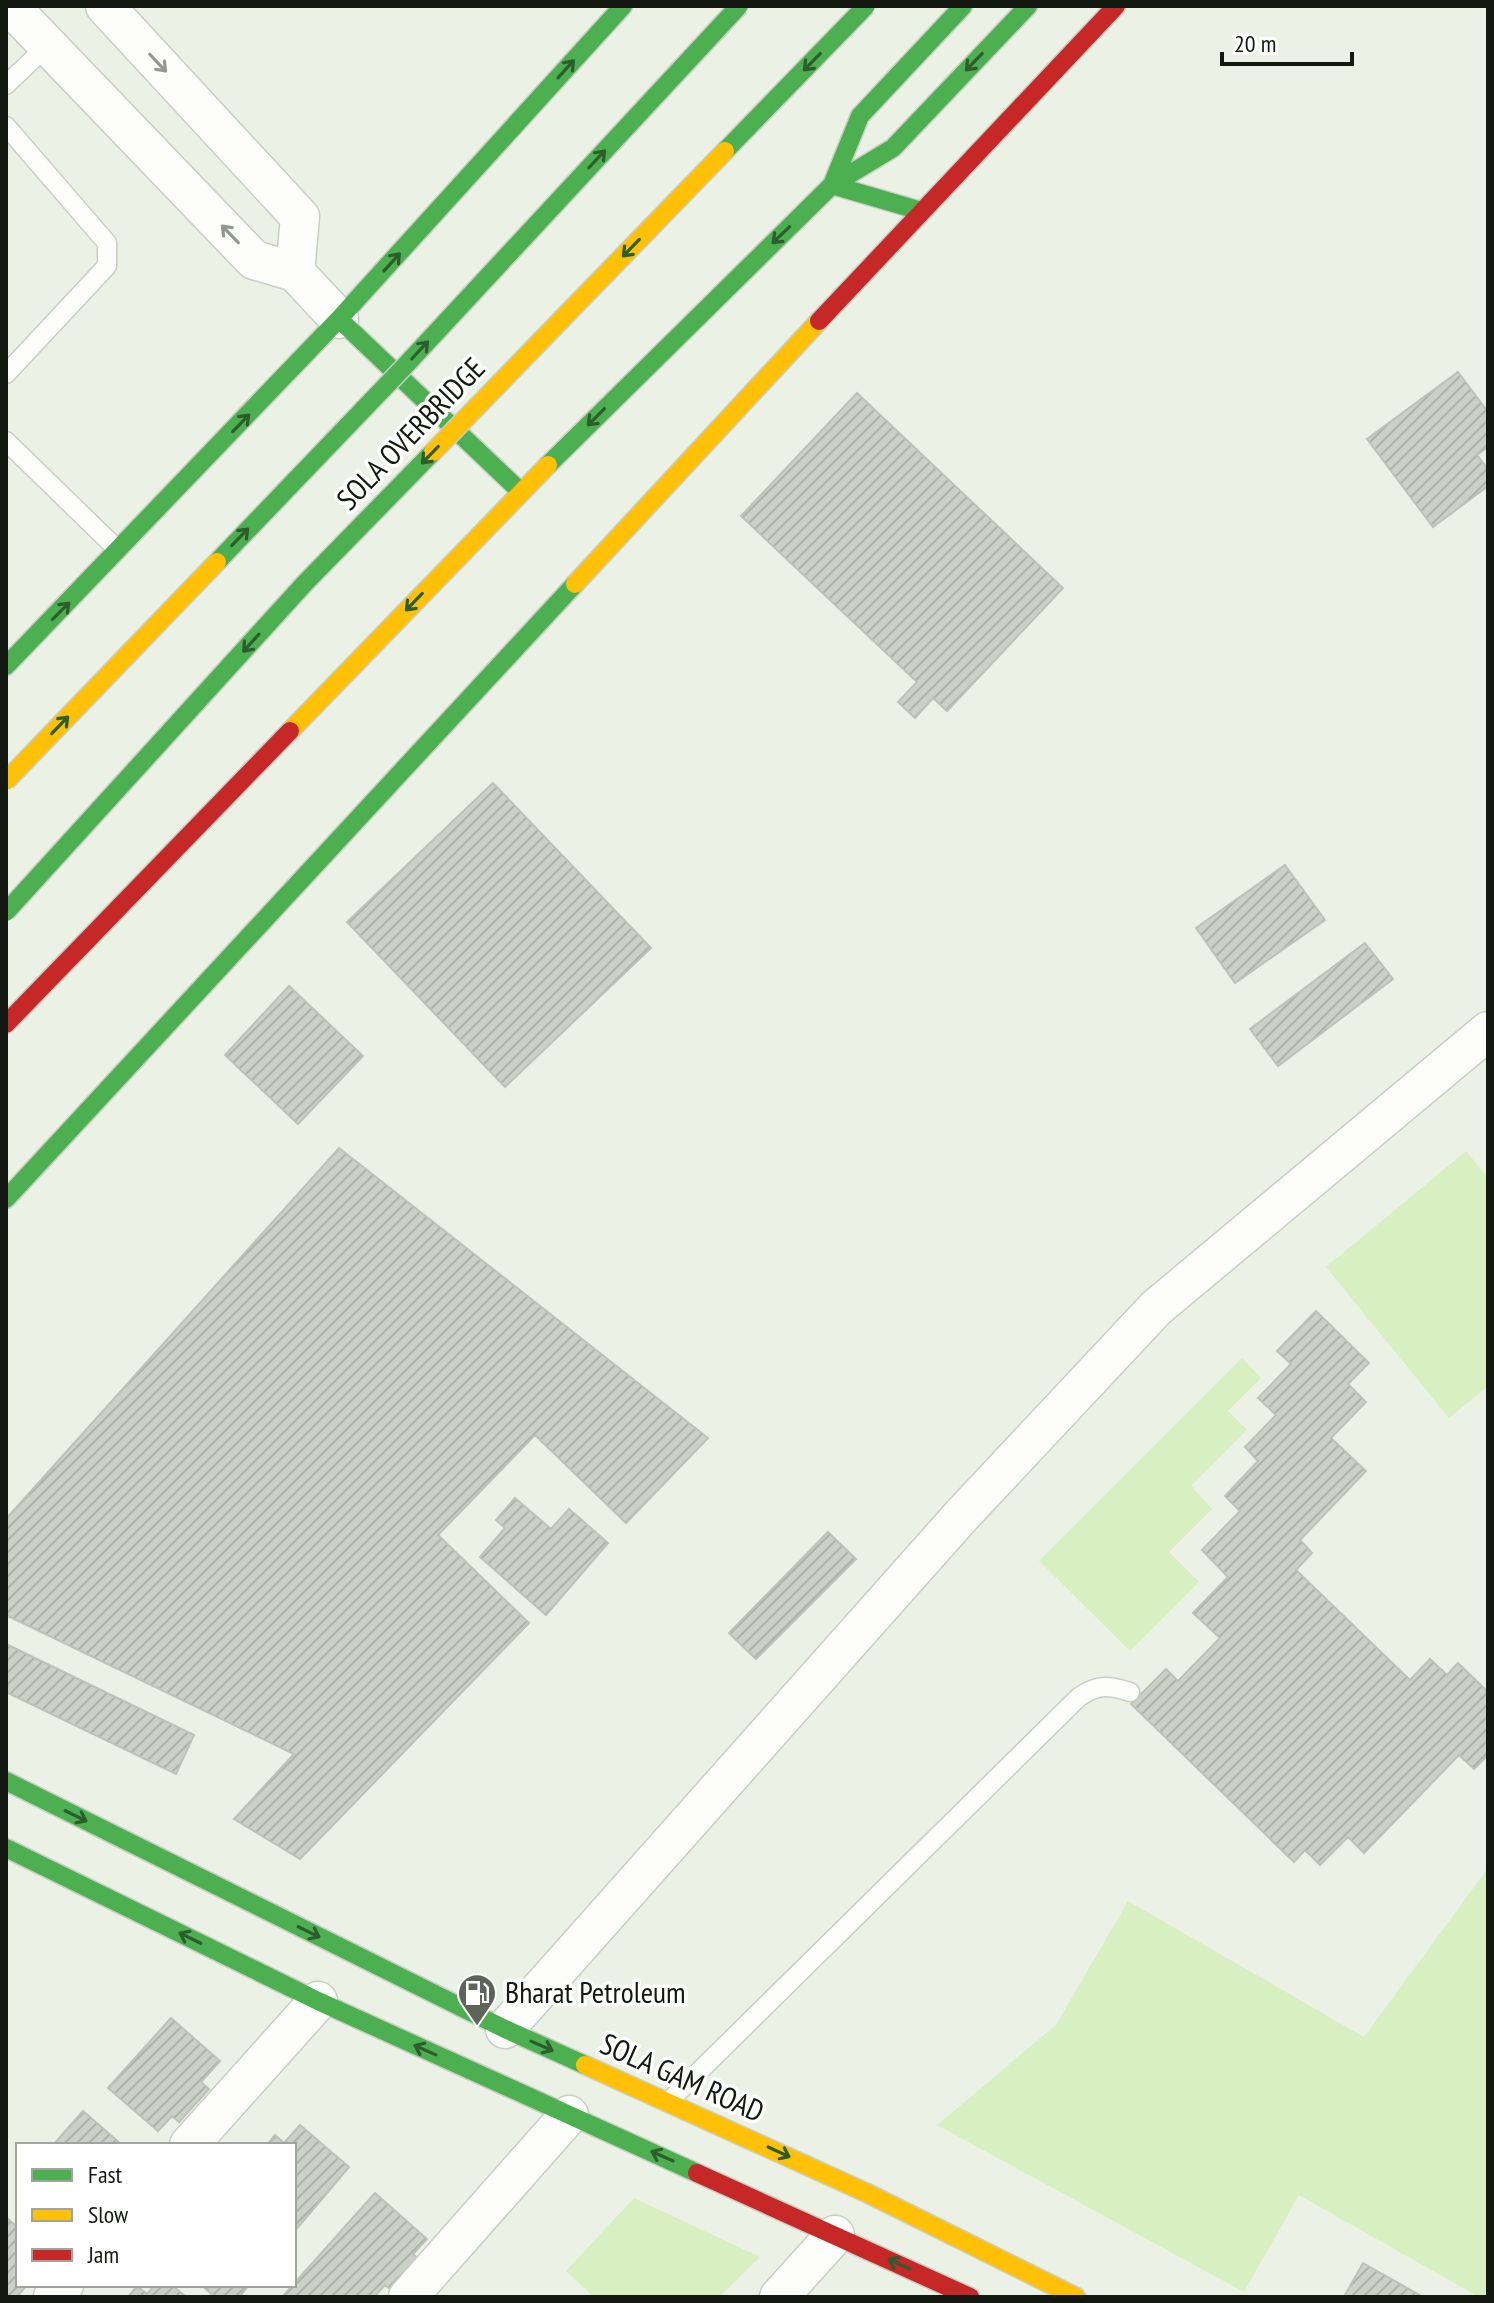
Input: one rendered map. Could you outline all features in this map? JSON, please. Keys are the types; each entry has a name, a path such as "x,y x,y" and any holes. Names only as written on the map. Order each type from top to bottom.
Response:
{"main road":[{"path":"10,654 119,551 339,319 623,6"},
{"name":"SOLA OVERBRIDGE","path":"6,781 414,356 739,6"},
{"name":"SOLA OVERBRIDGE","path":"6,912 305,583 866,6"},
{"path":"832,185 860,116 963,6"},
{"path":"6,1024 521,492 832,185 893,148 1028,6"},
{"path":"6,1199 921,211 1116,6"},
{"path":"832,185 921,211"},
{"path":"339,319 521,492"},
{"name":"SOLA GAM ROAD","path":"6,1781 505,2029 867,2193 1076,2297"},
{"path":"6,1848 318,2001 970,2297"}],"street":[{"path":"10,6 254,260 295,272 339,319"},
{"path":"105,6 300,217 295,272"},
{"path":"505,2029 962,1515 1156,1308 1488,1031"},
{"path":"191,2143 318,2001"},
{"path":"408,2297 569,2115"},
{"path":"779,2297 835,2235"}],"lane":[{"path":"6,85 48,45"},
{"path":"6,126 107,243 107,266 6,374"},
{"path":"6,441 119,551"},
{"path":"669,2101 1079,1697 1093,1687 1108,1685 1130,1692"}],"green space":[{"path":"1466,1151 1488,1178 1488,1386 1449,1418 1326,1267"},
{"path":"1242,1358 1261,1378 1228,1411 1247,1430 1191,1486 1212,1509 1169,1552 1199,1582 1130,1651 1039,1561"},
{"path":"1488,1868 1488,2297 1479,2297 1299,2195 1244,2292 937,2125 1056,2025 1128,1901 1364,2037"},
{"path":"634,2198 760,2257 719,2297 594,2297 566,2271"}],"building":[{"path":"1458,372 1488,412 1488,447 1477,455 1488,469 1488,486 1433,527 1367,439"},
{"path":"857,393 1063,588 947,711 933,698 915,718 898,702 917,682 741,516"},
{"path":"493,783 651,948 505,1087 347,922"},
{"path":"1285,865 1325,920 1235,983 1196,928"},
{"path":"1365,943 1393,979 1278,1066 1250,1029"},
{"path":"289,986 363,1056 298,1124 225,1055"},
{"path":"339,1148 708,1438 626,1523 535,1435 438,1535 529,1623 300,1859 234,1819 294,1754 6,1615 6,1519"},
{"path":"1316,1311 1369,1363 1348,1384 1366,1402 1331,1438 1366,1471 1300,1540 1312,1553 1296,1570 1410,1680 1430,1659 1447,1675 1458,1663 1488,1692 1488,1755 1474,1769 1459,1755 1364,1853 1348,1837 1320,1865 1305,1850 1294,1862 1131,1704 1166,1669 1178,1681 1220,1638 1193,1613 1228,1577 1202,1550 1240,1511 1225,1496 1258,1461 1245,1447 1276,1415 1258,1398 1291,1364 1277,1351"},
{"path":"515,1498 551,1529 569,1509 608,1543 546,1615 480,1557 505,1528 496,1520"},
{"path":"828,1532 856,1559 756,1659 729,1633"},
{"path":"6,1644 194,1735 176,1774 6,1692"},
{"path":"171,2018 220,2061 201,2082 209,2089 179,2122 172,2116 158,2131 108,2088"},
{"path":"83,2111 120,2143 55,2143"},
{"path":"300,2125 349,2167 296,2230 296,2143 284,2143"},
{"path":"275,2135 284,2143 269,2143"},
{"path":"375,2193 427,2239 413,2254 420,2260 393,2291 385,2285 374,2297 282,2297 291,2287 296,2287 296,2281"},
{"path":"6,2217 16,2226 16,2287 25,2287 17,2297 6,2297"},
{"path":"1363,2263 1423,2297 1344,2297"},
{"path":"136,2287 147,2294 153,2287 174,2287 186,2297 128,2297"},
{"path":"203,2287 247,2287 239,2297 215,2297"}],"traffic: fast":[{"path":"6,666 339,319 623,6"},
{"path":"217,562 403,368 739,6"},
{"path":"725,151 866,6"},
{"path":"921,211 832,185 860,116 963,6"},
{"path":"548,465 832,185 893,148 1028,6"},
{"path":"339,319 521,492"},
{"path":"6,912 305,583 433,452"},
{"path":"6,1199 575,584"},
{"path":"6,1781 505,2029 585,2065"},
{"path":"6,1848 318,2001 697,2173"}],"traffic: slow":[{"path":"433,452 725,151"},
{"path":"575,584 819,321"},
{"path":"290,731 548,465"},
{"path":"6,781 217,562"},
{"path":"585,2065 867,2193 1076,2297"}],"traffic: jam":[{"path":"819,321 1116,6"},
{"path":"6,1024 290,731"},
{"path":"697,2173 970,2297"}],"place":[{"name":"Bharat Petroleum","path":"477,2027"}]}
